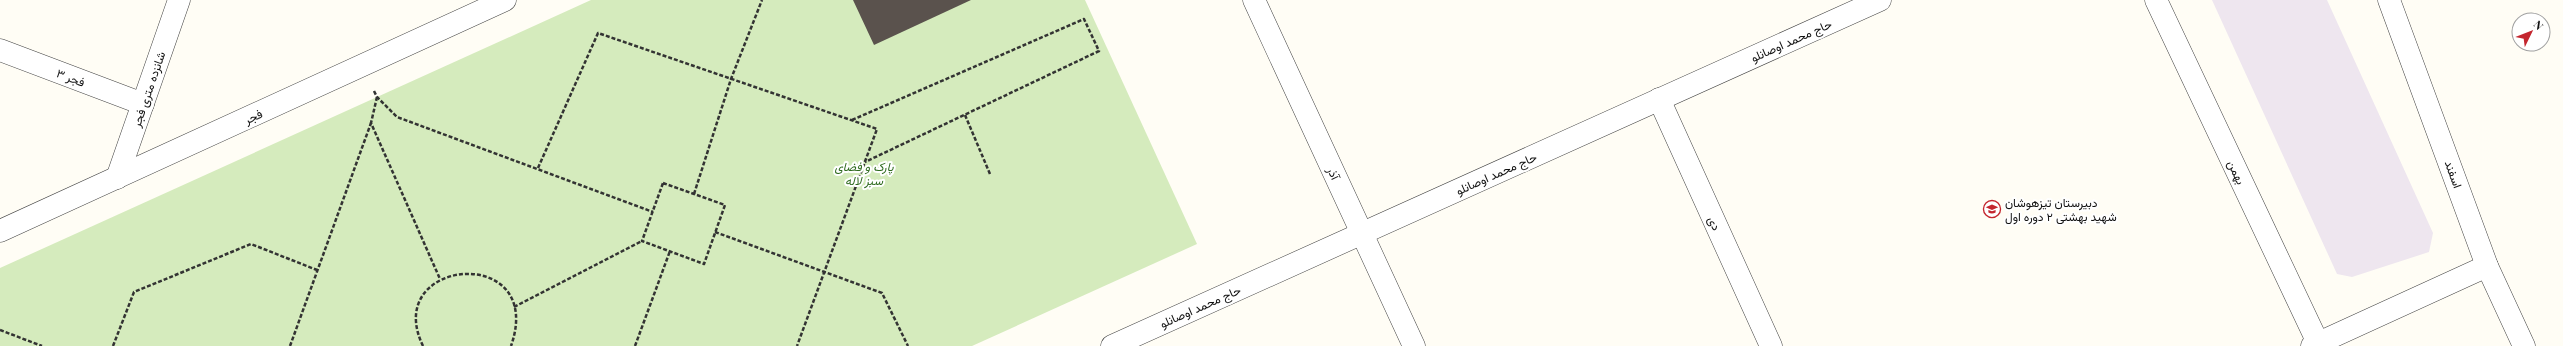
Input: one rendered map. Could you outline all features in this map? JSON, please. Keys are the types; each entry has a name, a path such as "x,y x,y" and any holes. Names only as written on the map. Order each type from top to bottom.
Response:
{"street":[{"name":"شانزده متری فجر","path":"117,178 179,0"},
{"name":"فجر","path":"0,231 506,0"},
{"name":"آذر","path":"1254,0 1414,346"},
{"name":"حاج محمد اوصانلو","path":"1112,346 1880,0"},
{"name":"بهمن","path":"2156,0 2315,345"},
{"name":"اسفند","path":"2389,0 2487,266 2524,346"},
{"name":"فجر ۳","path":"0,50 143,104"},
{"name":"دی","path":"1659,100 1771,346"},
{"path":"2315,345 2487,266"}],"path":[{"path":"694,194 731,79 762,0"},
{"path":"852,120 1084,19 1099,51 865,162"},
{"path":"538,168 598,33 877,129 797,346"},
{"path":"363,65 377,97 397,117 538,168 653,212"},
{"path":"290,346 371,123 377,97"},
{"path":"965,114 990,174"},
{"path":"371,123 440,279"},
{"path":"514,307 642,241 663,183 725,205 704,264 642,241"},
{"path":"715,232 882,293 908,346"},
{"path":"113,346 134,292 251,244 317,270"},
{"path":"635,346 670,251"},
{"path":"421,346 416,319 419,303 428,290 440,279 455,273 472,272 487,276 501,285 511,298 517,313 517,330 511,346"},
{"path":"0,330 42,346"}],"shaded area":[{"path":"2212,0 2327,0 2433,233 2429,252 2352,277 2337,274"}],"green space":[{"name":"پارک و فضای سبز لاله","path":"591,0 1085,0 1197,244 972,346 0,346 0,268"}],"building":[{"path":"853,0 971,0 874,45"}],"place":[{"name":"دبیرستان تیزهوشان شهید بهشتی ۲ دوره اول","path":"1992,209"}]}
